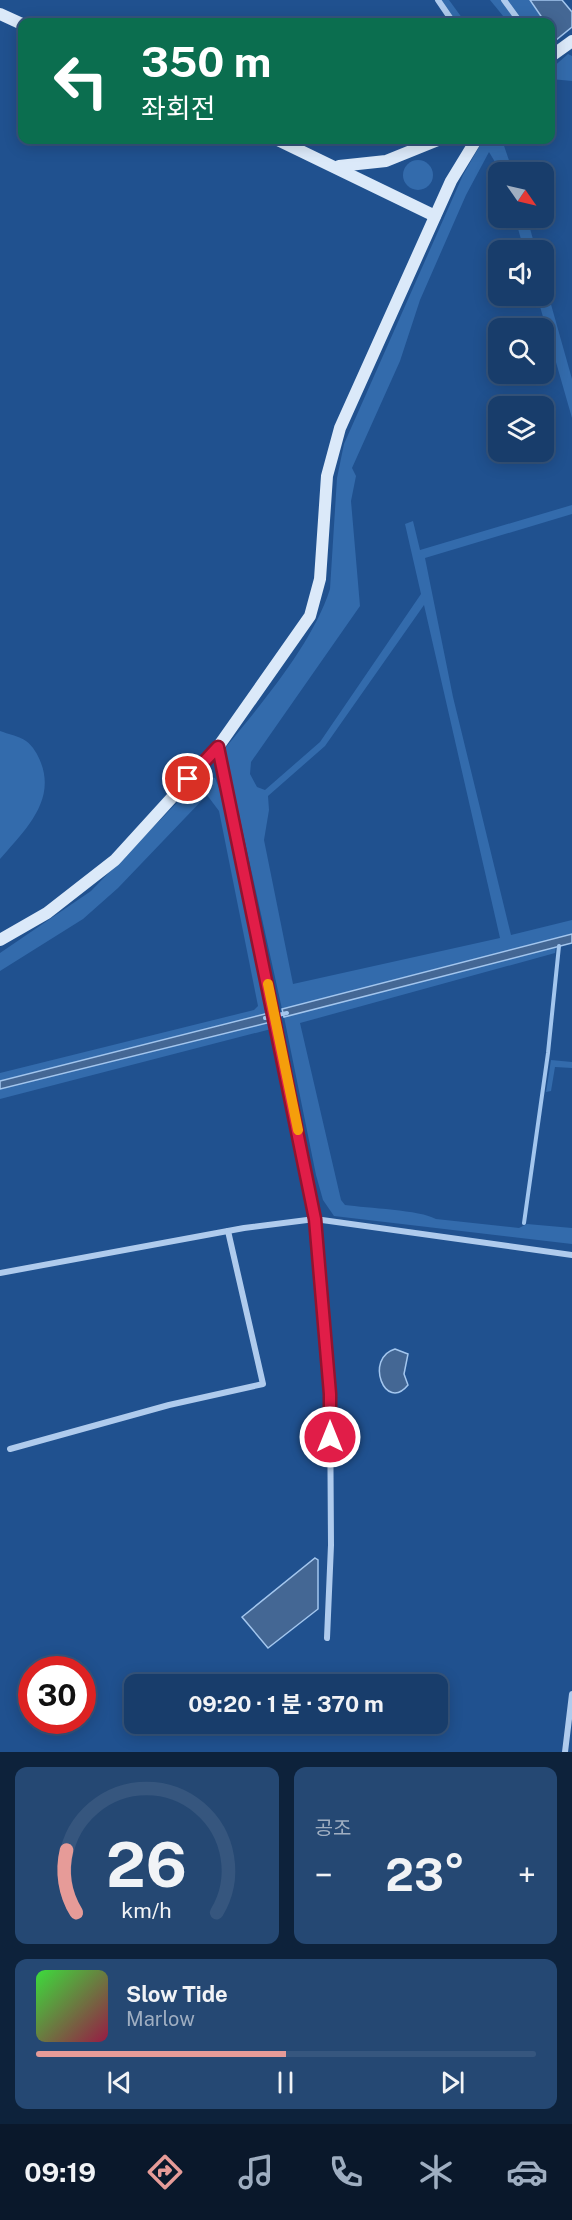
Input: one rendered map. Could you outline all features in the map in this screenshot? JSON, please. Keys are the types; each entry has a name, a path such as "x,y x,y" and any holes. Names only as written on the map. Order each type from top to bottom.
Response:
{"street":[{"path":"438,0 450,18"},
{"path":"504,0 517,18"},
{"path":"0,14 18,22"},
{"path":"555,54 572,41"},
{"path":"287,144 338,166 435,216"},
{"path":"338,166 386,160 428,144"},
{"path":"0,940 46,913 115,860 218,747 310,615 320,579 327,476 340,428 435,216 451,182 474,144"},
{"path":"218,747 315,1219 330,1394 331,1545 327,1638"},
{"path":"0,1273 228,1231 315,1219 572,1255"},
{"path":"10,1449 169,1405 263,1384 228,1231"},
{"path":"564,1752 572,1694"}],"shaded area":[{"path":"440,0 449,0 462,18 453,18"},
{"path":"490,0 501,0 514,18 505,18"},
{"path":"506,0 530,0 542,18 519,18"},
{"path":"530,0 562,0 572,12 572,27 556,40 555,18 542,18"},
{"path":"568,54 572,56 572,81 555,79 555,65"},
{"path":"481,144 503,144 510,162 495,162 489,152 466,195 420,300 400,361 352,468 356,476 351,501 360,606 251,762 250,774 257,787 265,790 320,742 421,594 405,524 413,521 420,550 572,505 572,514 425,558 453,697 511,935 572,920 572,934 282,1009 226,756 226,747 285,672 312,630 322,609 330,589 337,478 344,444 463,175","holes":["424,605 500,938 293,984 264,840 269,810 268,796 325,746"]},
{"path":"418,160 429,164 433,175 429,186 418,190 407,186 403,175 407,164"},
{"path":"518,228 530,228 533,240 521,240"},
{"path":"540,306 551,306 572,379 572,418 554,355 554,318 543,318"},
{"path":"0,731 20,738 31,745 40,760 44,791 35,816 0,859"},
{"path":"204,775 215,778 225,804 269,1013 0,1081 0,1073 254,1010 258,1006 219,811 207,795 118,888 83,919 0,971 0,953 91,891"},
{"path":"572,934 572,943 284,1017 282,1009"},
{"path":"556,947 555,953 300,1023 341,1200 345,1205 406,1211 436,1219 519,1228 527,1224 572,1228 572,1244 334,1216 323,1200 316,1175 284,1017"},
{"path":"269,1013 271,1022 0,1089 0,1081"},
{"path":"271,1022 271,1029 0,1099 0,1089"},
{"path":"551,1060 572,1062 572,1068 555,1067 551,1091 546,1092"},
{"path":"395,1349 408,1354 404,1374 408,1385 400,1392 392,1392 386,1388 379,1372 386,1354"},
{"path":"315,1558 318,1560 318,1609 268,1648 242,1617"}],"waterway":[{"path":"524,1223 548,1053 559,946"},
{"path":"265,1018 287,1013"}],"slow traffic":[{"path":"268,984 298,1130"}],"route":[{"path":"188,779 218,747 315,1219 330,1394 330,1437"}]}
